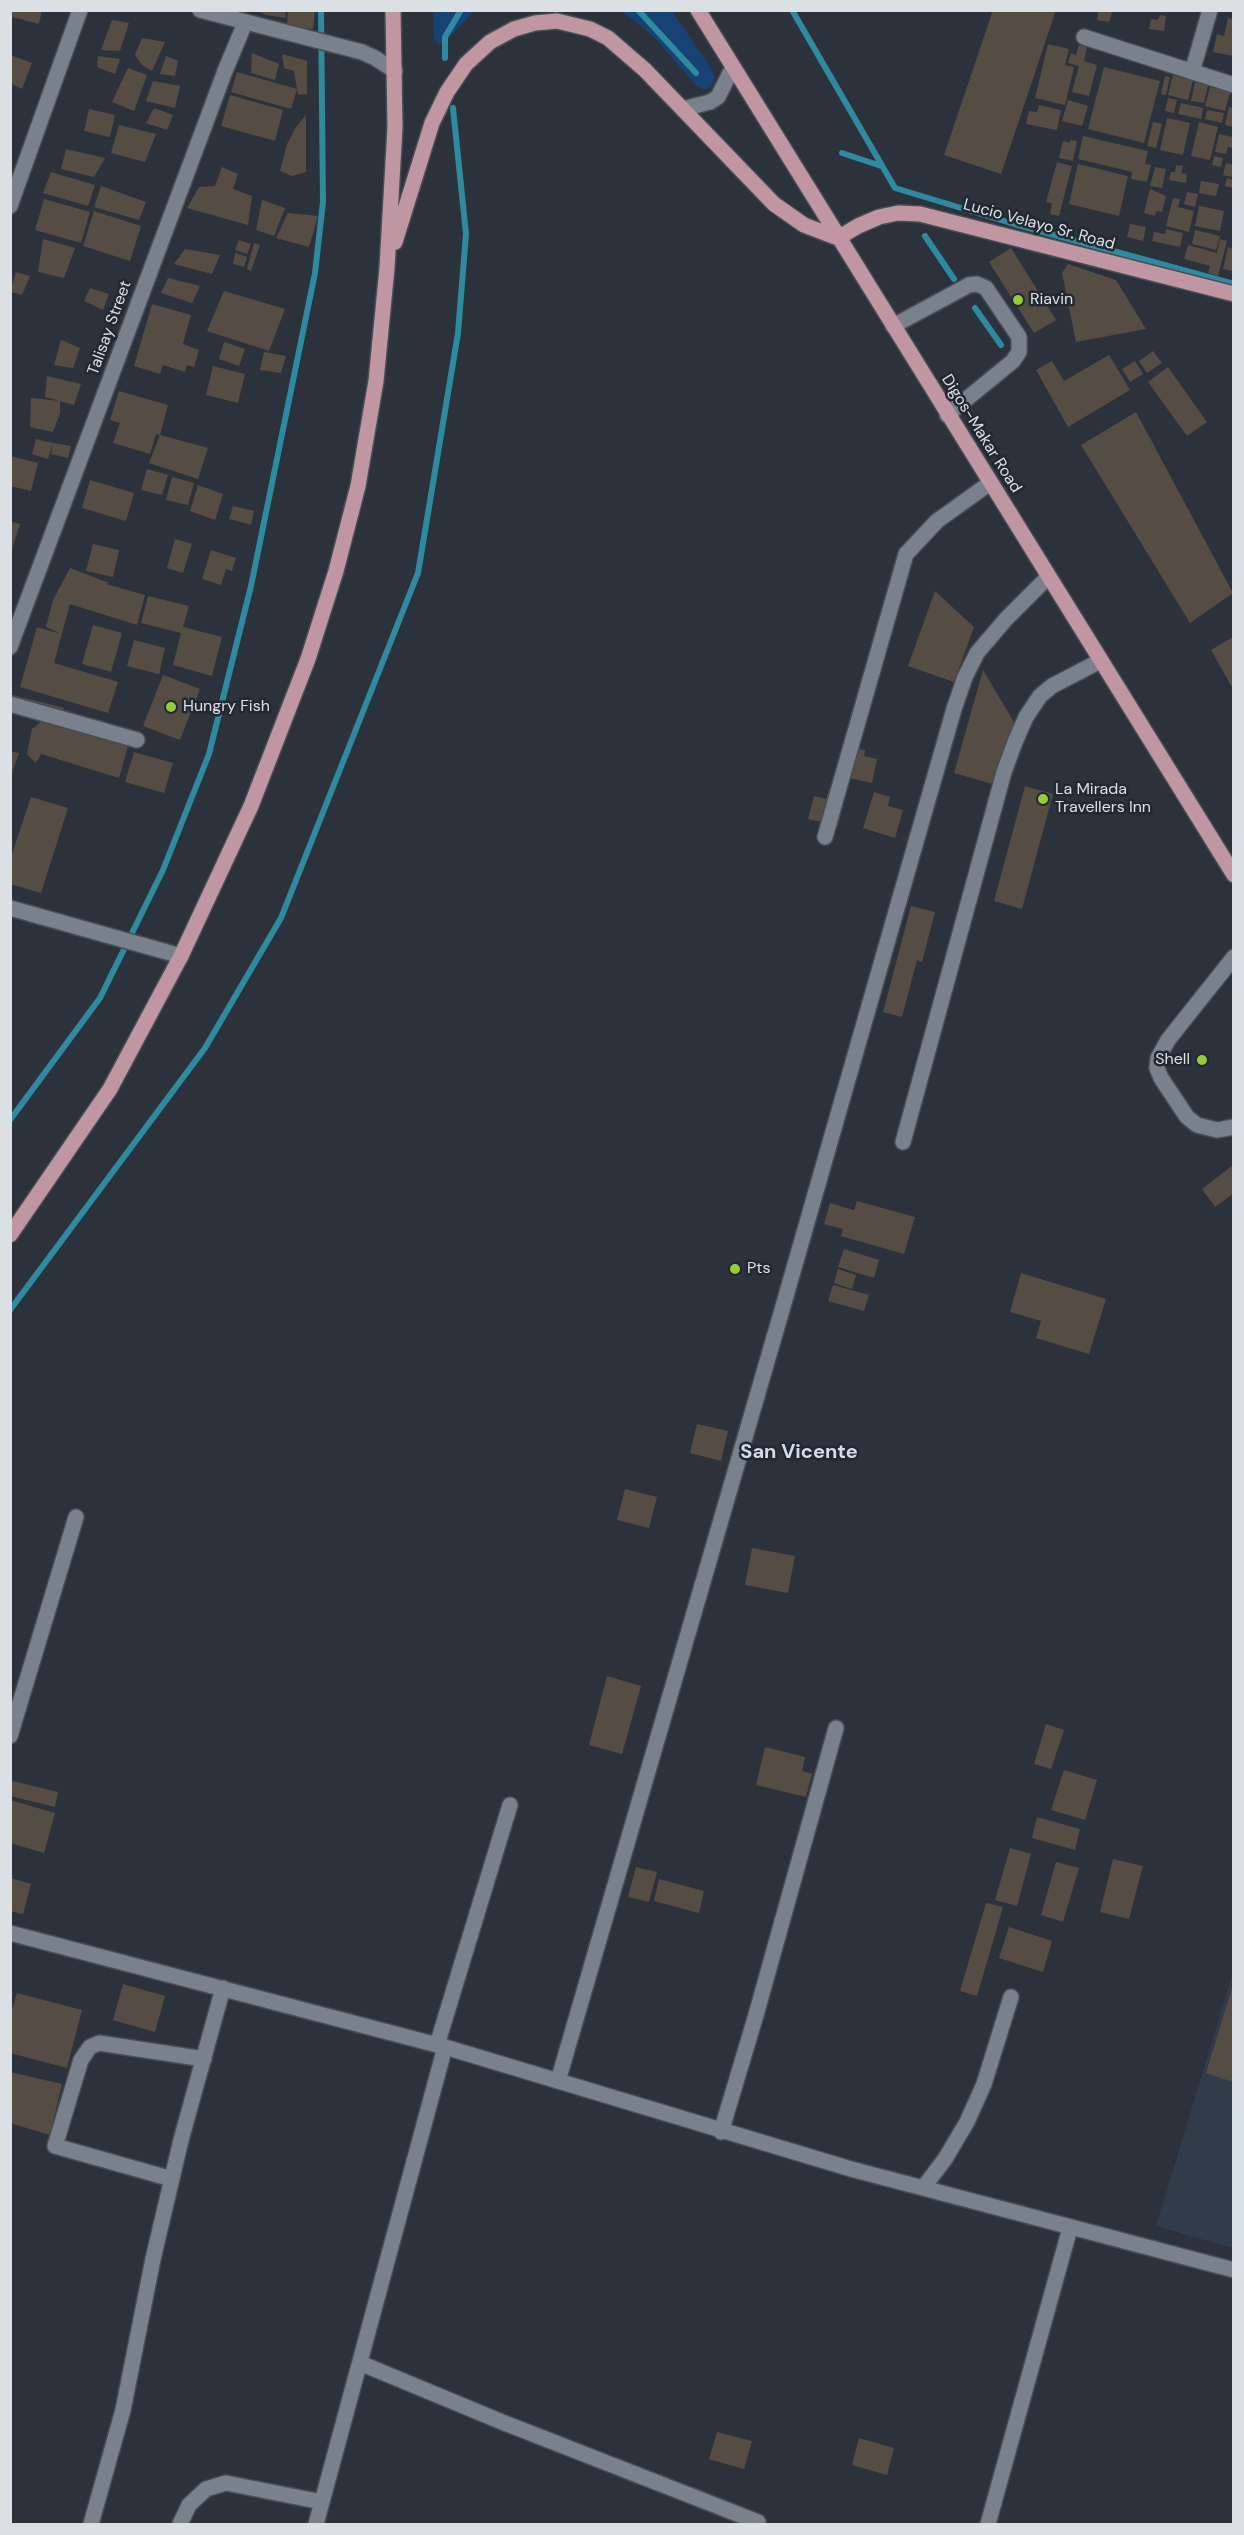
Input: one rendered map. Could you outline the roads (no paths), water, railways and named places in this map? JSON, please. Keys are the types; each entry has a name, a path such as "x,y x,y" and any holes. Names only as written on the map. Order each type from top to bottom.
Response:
{"main road":[{"path":"10,1235 110,1089 181,956 251,806 308,659 336,571 358,486 375,381 387,268 395,127 393,10"},
{"name":"Digos-Makar Road","path":"698,10 1233,875"},
{"path":"387,268 421,153 447,92 466,64 490,42 506,33 535,23 557,21 590,29 608,38 626,52 774,204 804,225 838,238"},
{"name":"Lucio Velayo Sr. Road","path":"838,238 879,217 898,213 920,214 1233,294"}],"street":[{"path":"10,206 80,10"},
{"path":"200,10 375,58 395,71"},
{"path":"1192,72 1210,10"},
{"name":"Talisay Street","path":"10,647 245,23"},
{"path":"1084,37 1233,85"},
{"path":"683,110 710,102 717,97 733,67"},
{"path":"893,326 969,285 977,284 986,288 1014,328 1021,344 1017,357 947,415"},
{"path":"825,837 906,554 936,521 990,483"},
{"path":"558,2081 779,1322 954,709 965,677 977,653 1048,576"},
{"path":"903,1142 1004,772 1015,742 1026,717 1040,696 1052,686 1100,661"},
{"path":"10,704 137,740"},
{"path":"10,908 181,956"},
{"path":"1233,957 1168,1040 1158,1058 1157,1068 1186,1117 1197,1125 1216,1130 1233,1128"},
{"path":"11,1732 76,1517"},
{"path":"721,2132 756,2016 836,1728"},
{"path":"318,2524 441,2046 510,1804"},
{"path":"10,1934 441,2046 721,2132 1233,2271"},
{"path":"91,2524 123,2410 172,2179 222,1989"},
{"path":"923,2188 945,2159 967,2122 984,2084 1011,1997"},
{"path":"172,2179 55,2146 81,2060 90,2047 99,2043 204,2059"},
{"path":"988,2524 1070,2228"},
{"path":"360,2363 502,2422 758,2522"},
{"path":"180,2524 189,2505 206,2489 226,2483 322,2502"}],"waterway":[{"path":"10,1120 100,998 163,870 209,754 251,586 315,273 323,202 321,10"},
{"path":"445,58 445,37 461,10"},
{"path":"638,10 696,73"},
{"path":"792,10 895,188 1014,224 1234,284"},
{"path":"10,1310 205,1048 281,918 418,573 458,333 466,234 453,108"},
{"path":"842,153 881,166"},
{"path":"925,236 954,279"},
{"path":"975,308 1001,345"}],"place":[{"name":"Riavin","path":"1018,300"},
{"name":"Hungry Fish","path":"171,707"},
{"name":"La Mirada Travellers Inn","path":"1043,799"},
{"name":"Shell","path":"1202,1060"},
{"name":"Pts","path":"735,1269"}],"district":[{"name":"San Vicente","path":"799,1453"}]}
